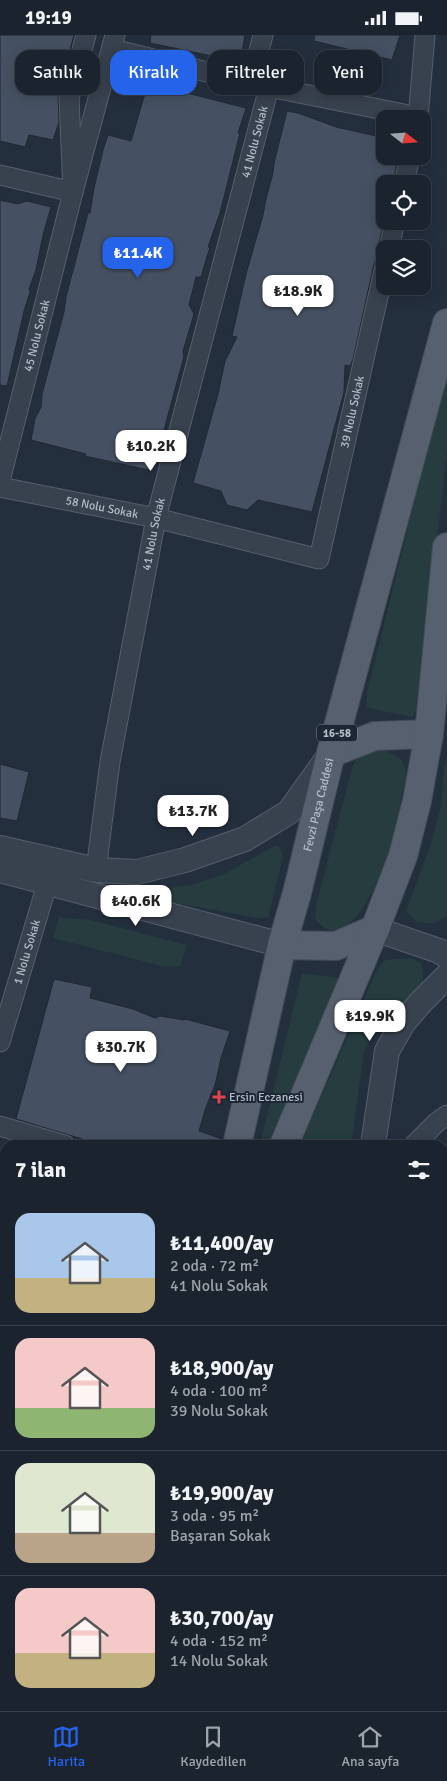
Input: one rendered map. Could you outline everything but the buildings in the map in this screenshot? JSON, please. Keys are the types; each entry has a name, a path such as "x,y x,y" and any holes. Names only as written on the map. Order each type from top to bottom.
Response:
{"main road":[{"name":"Fevzi Paşa Caddesi","path":"238,1140 282,945 447,323"},
{"path":"286,1140 375,929 403,855 417,801 438,735 447,547"},
{"path":"332,753 375,736 438,735"},
{"path":"282,945 336,947 375,929"}],"street":[{"name":"45 Nolu Sokak","path":"74,191 69,98 86,35"},
{"name":"41 Nolu Sokak","path":"262,50 263,35"},
{"path":"419,110 425,35"},
{"name":"45 Nolu Sokak","path":"0,481 114,42"},
{"path":"114,42 207,69"},
{"path":"304,94 380,110"},
{"name":"41 Nolu Sokak","path":"96,870 110,762 156,518 258,95"},
{"path":"0,175 74,191"},
{"name":"39 Nolu Sokak","path":"319,559 378,295"},
{"name":"58 Nolu Sokak","path":"0,487 156,518 319,559"},
{"path":"0,870 44,867 137,872 185,860 245,839 288,812 332,753"},
{"path":"0,849 44,867 282,945"},
{"name":"1 Nolu Sokak","path":"0,1042 44,867"},
{"path":"375,929 444,950"},
{"path":"374,1140 387,1051 403,1023 447,976"},
{"path":"419,1140 447,1115"},
{"path":"0,1126 48,1140"}],"green space":[{"path":"447,371 447,452 419,702 413,717 367,707 367,693"},
{"path":"374,747 387,751 401,759 406,770 393,836 382,870 364,906 353,920 341,929 328,929 315,919 316,905 353,765 361,751"},
{"path":"447,761 447,916 433,924 417,922 406,911 431,844 441,807 444,767"},
{"path":"276,845 280,848 283,857 268,917 258,918 125,894 124,889 134,886 153,890 191,885 224,874"},
{"path":"59,917 90,920 187,945 180,966 162,966 53,938"},
{"path":"410,958 420,963 423,971 423,986 378,1027 364,1051 352,1140 302,1140 378,968 386,960"},
{"path":"302,973 339,978 272,1140 261,1140"}],"place":[{"name":"Ersin Eczanesi","path":"219,1097"}]}
